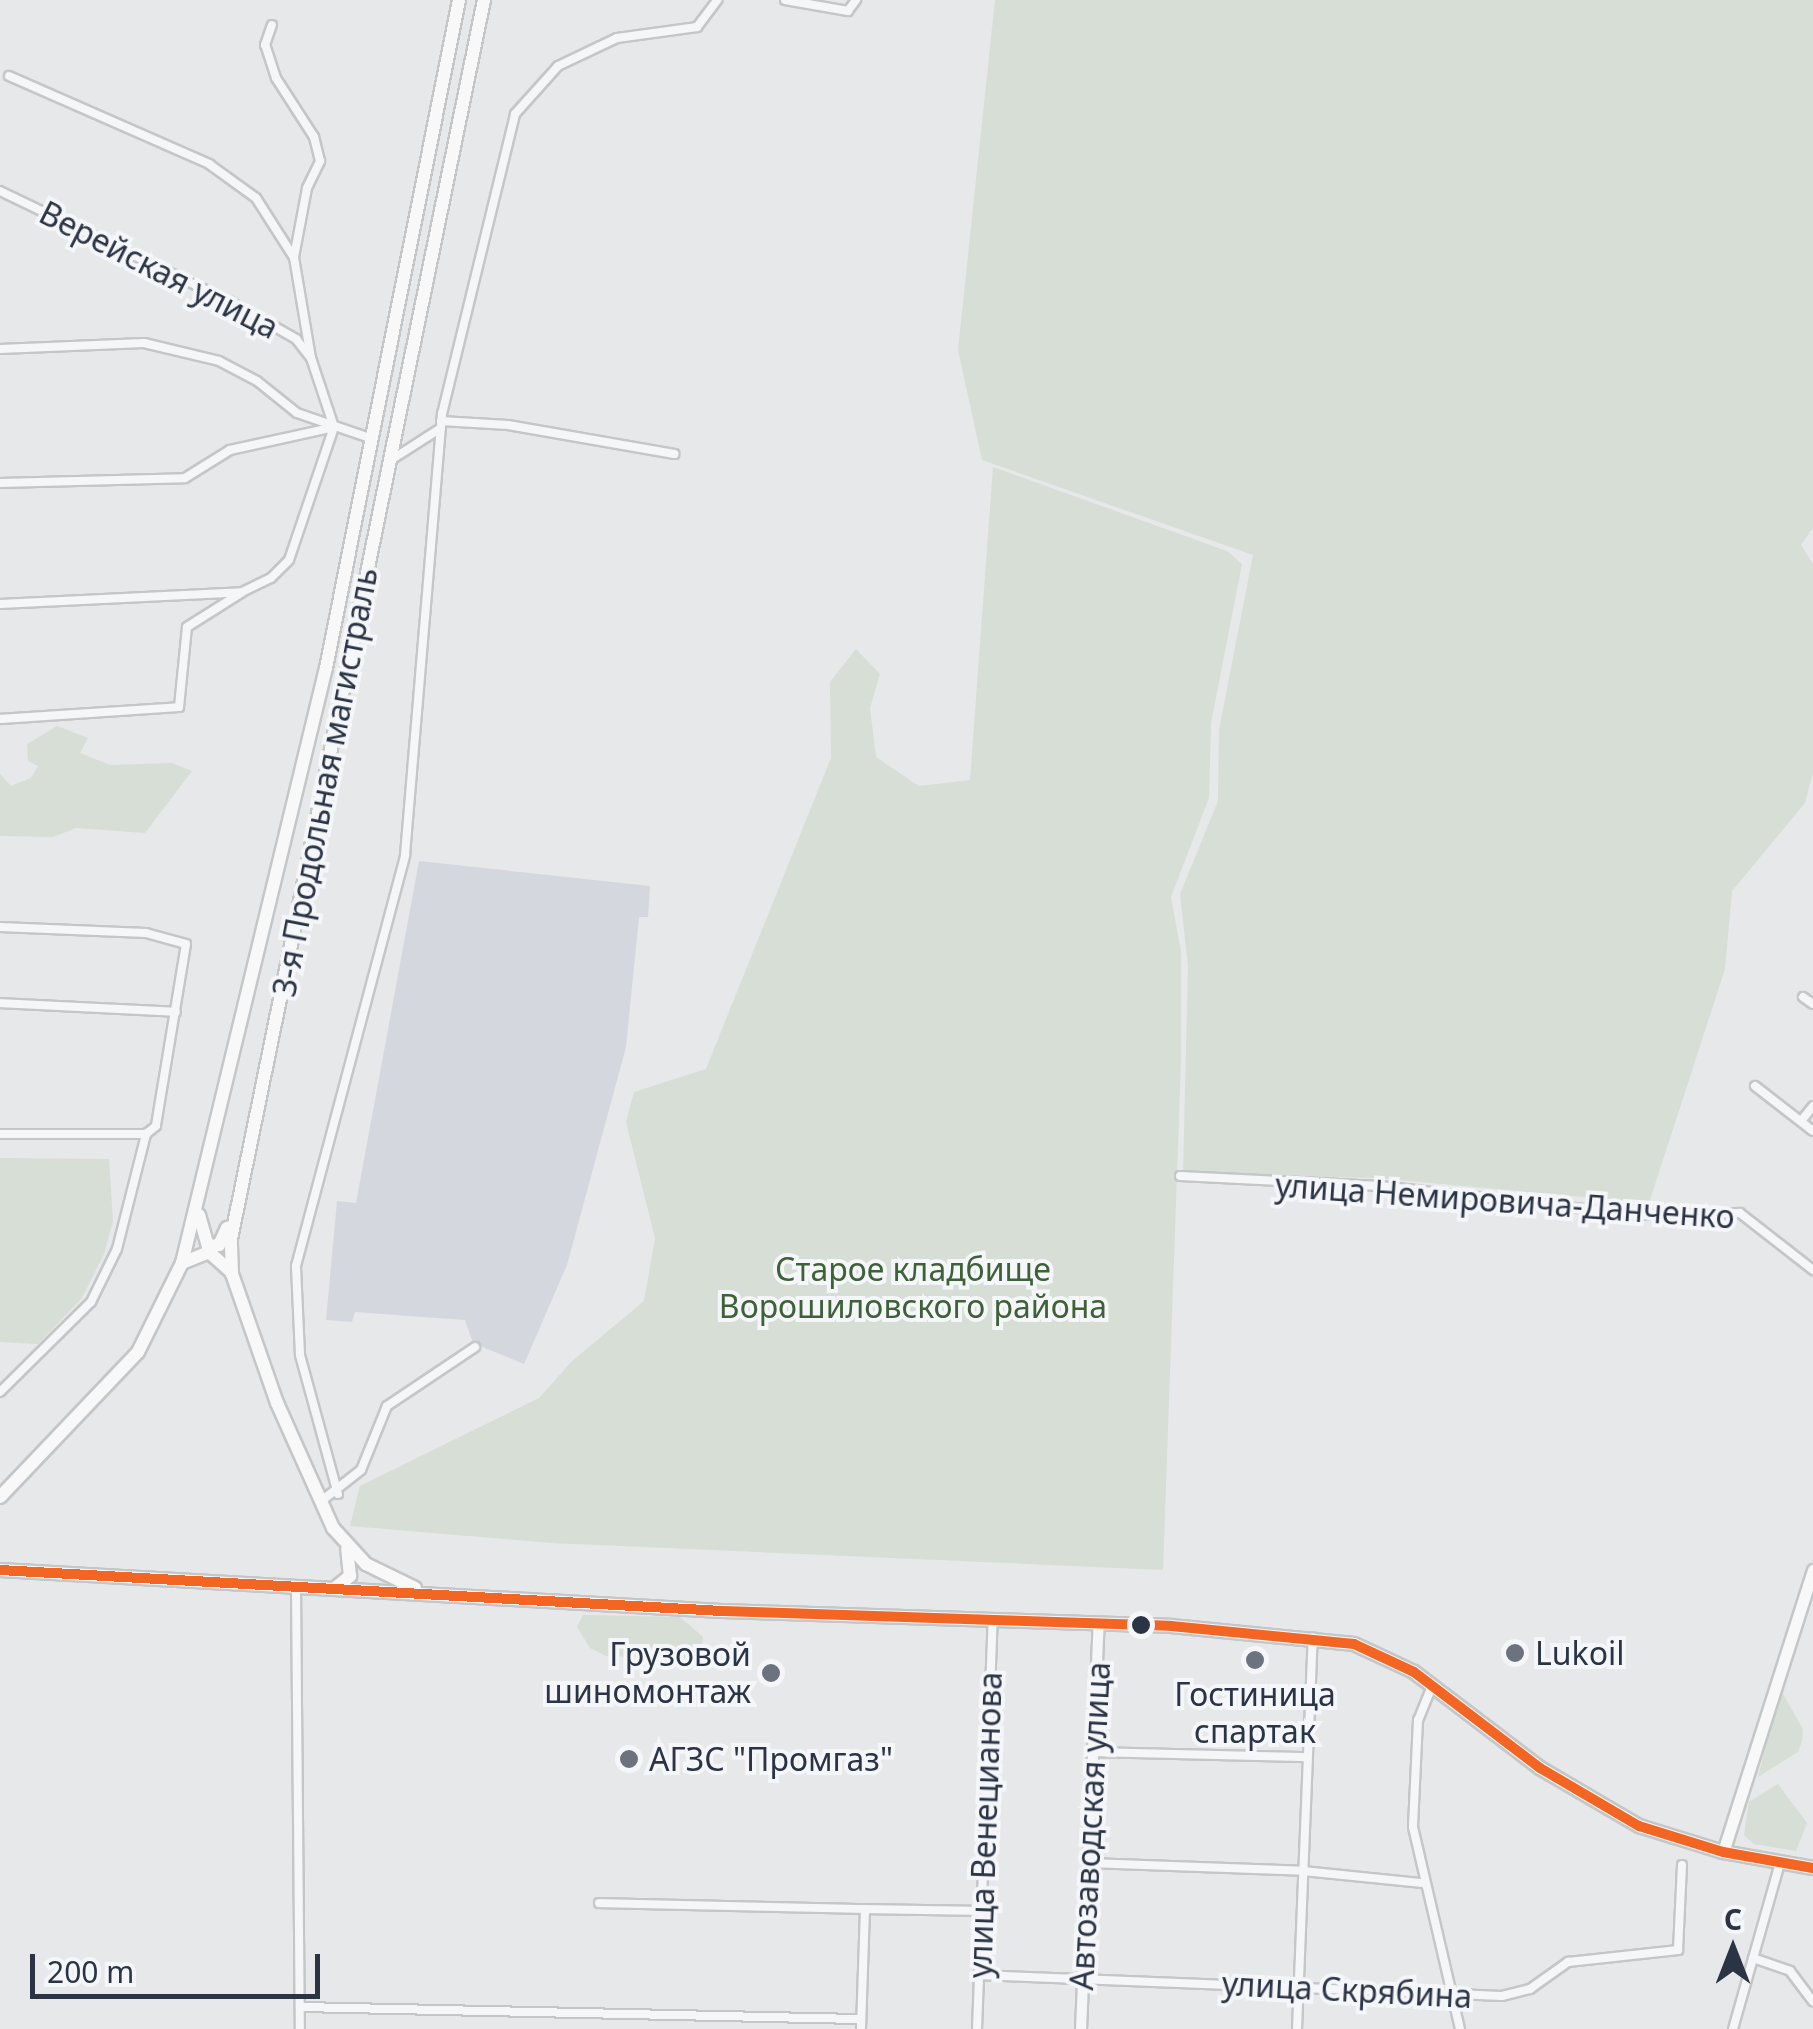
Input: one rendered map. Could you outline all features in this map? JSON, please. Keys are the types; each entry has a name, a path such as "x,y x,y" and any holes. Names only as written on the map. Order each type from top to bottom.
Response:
{"highway":[{"name":"3-я Продольная магистраль","path":"0,1497 138,1352 182,1264 326,668 459,0"},
{"name":"3-я Продольная магистраль","path":"346,1546 320,1502 232,1274 234,1205 484,0"},
{"path":"198,1197 201,1237 212,1248 224,1236 234,1205"},
{"path":"182,1264 209,1252 222,1258 232,1274"},
{"path":"332,1590 350,1576 346,1546"},
{"path":"346,1546 380,1573 432,1594"},
{"path":"0,1570 332,1590 1099,1623 1313,1637 1388,1656 1585,1798 1639,1826 1723,1852 1813,1868"}],"main road":[{"path":"1723,1852 1813,1570"}],"street":[{"path":"338,1494 300,1355 296,1266 405,855 441,424 515,114 558,66 617,38 697,28 717,0"},
{"path":"786,0 848,11 856,0"},
{"path":"0,719 180,708 188,626 271,578 288,560 334,427 311,358 294,256 307,188 320,160 314,137 276,78 266,45 272,24"},
{"path":"9,76 209,164 256,198 294,256"},
{"name":"Верейская улица","path":"0,190 232,302 296,339 311,358"},
{"path":"0,348 144,343 218,361 257,381 297,413 370,438"},
{"path":"391,460 441,424 508,425 675,454"},
{"path":"0,484 185,478 230,450 334,427"},
{"path":"0,604 242,592"},
{"path":"0,927 178,937 186,944 156,1126 146,1134 117,1249 92,1302 0,1392"},
{"path":"1803,997 1813,1004"},
{"path":"0,1003 176,1012"},
{"path":"1755,1086 1813,1131"},
{"path":"1802,1121 1813,1106"},
{"path":"0,1134 146,1134"},
{"name":"улица Немировича-Данченко","path":"1180,1176 1380,1186 1637,1215 1740,1213 1813,1270"},
{"path":"320,1502 338,1494 360,1470 387,1406 475,1346"},
{"path":"296,1588 300,2029"},
{"name":"улица Венецианова","path":"977,2029 993,1620"},
{"name":"Автозаводская улица","path":"1081,2029 1099,1623"},
{"path":"1297,2029 1313,1637"},
{"path":"1432,1686 1418,1738 1413,1827 1422,1883 1460,2029"},
{"path":"1095,1752 1306,1757"},
{"path":"1089,1862 1303,1870 1422,1883"},
{"path":"1732,2029 1780,1863"},
{"name":"улица Скрябина","path":"978,1974 1084,1976 1449,1997 1530,1989 1568,1962 1678,1950 1682,1864"},
{"path":"598,1903 982,1911"},
{"path":"300,2007 861,2024 865,1908"},
{"path":"1753,1958 1790,1972 1813,2001"}],"shaded area":[{"path":"419,861 650,886 648,917 639,917 626,1047 567,1265 524,1364 473,1343 465,1320 355,1312 352,1322 326,1320 337,1201 356,1203"}],"green space":[{"path":"995,0 1813,0 1813,528 1801,545 1813,564 1813,773 1805,803 1732,891 1725,969 1649,1203 1377,1178 1183,1174 1188,966 1180,894 1218,801 1219,730 1253,555 982,460 958,350"},
{"name":"Старое кладбище Ворошиловского района","path":"993,467 1227,551 1242,564 1211,723 1209,798 1171,897 1181,952 1181,1061 1163,1570 552,1543 350,1526 360,1486 539,1398 572,1361 644,1301 655,1238 626,1122 634,1092 706,1069 831,758 830,682 856,649 880,674 870,708 876,757 919,786 970,780"},
{"path":"57,726 88,738 80,753 110,765 172,763 192,771 145,833 76,828 53,837 0,836 0,774 11,786 31,778 38,766 28,761 27,744"},
{"path":"0,1158 109,1159 113,1221 104,1254 82,1298 38,1344 0,1342"},
{"path":"583,1615 680,1617 703,1637 700,1659 606,1656 590,1648 577,1627"},
{"path":"1780,1689 1803,1729 1802,1741 1798,1752 1758,1777"},
{"path":"1778,1784 1807,1823 1796,1851 1754,1844 1744,1835 1749,1802"}],"transit line":[{"path":"0,1570 721,1611 1171,1626 1354,1644 1414,1672 1540,1768 1639,1826 1723,1852 1813,1868"}],"place":[{"name":"Lukoil","path":"1515,1653"},
{"name":"Гостиница спартак","path":"1255,1660"},
{"name":"Грузовой шиномонтаж","path":"771,1673"},
{"name":"АГЗС \"Промгаз\"","path":"629,1759"}]}
